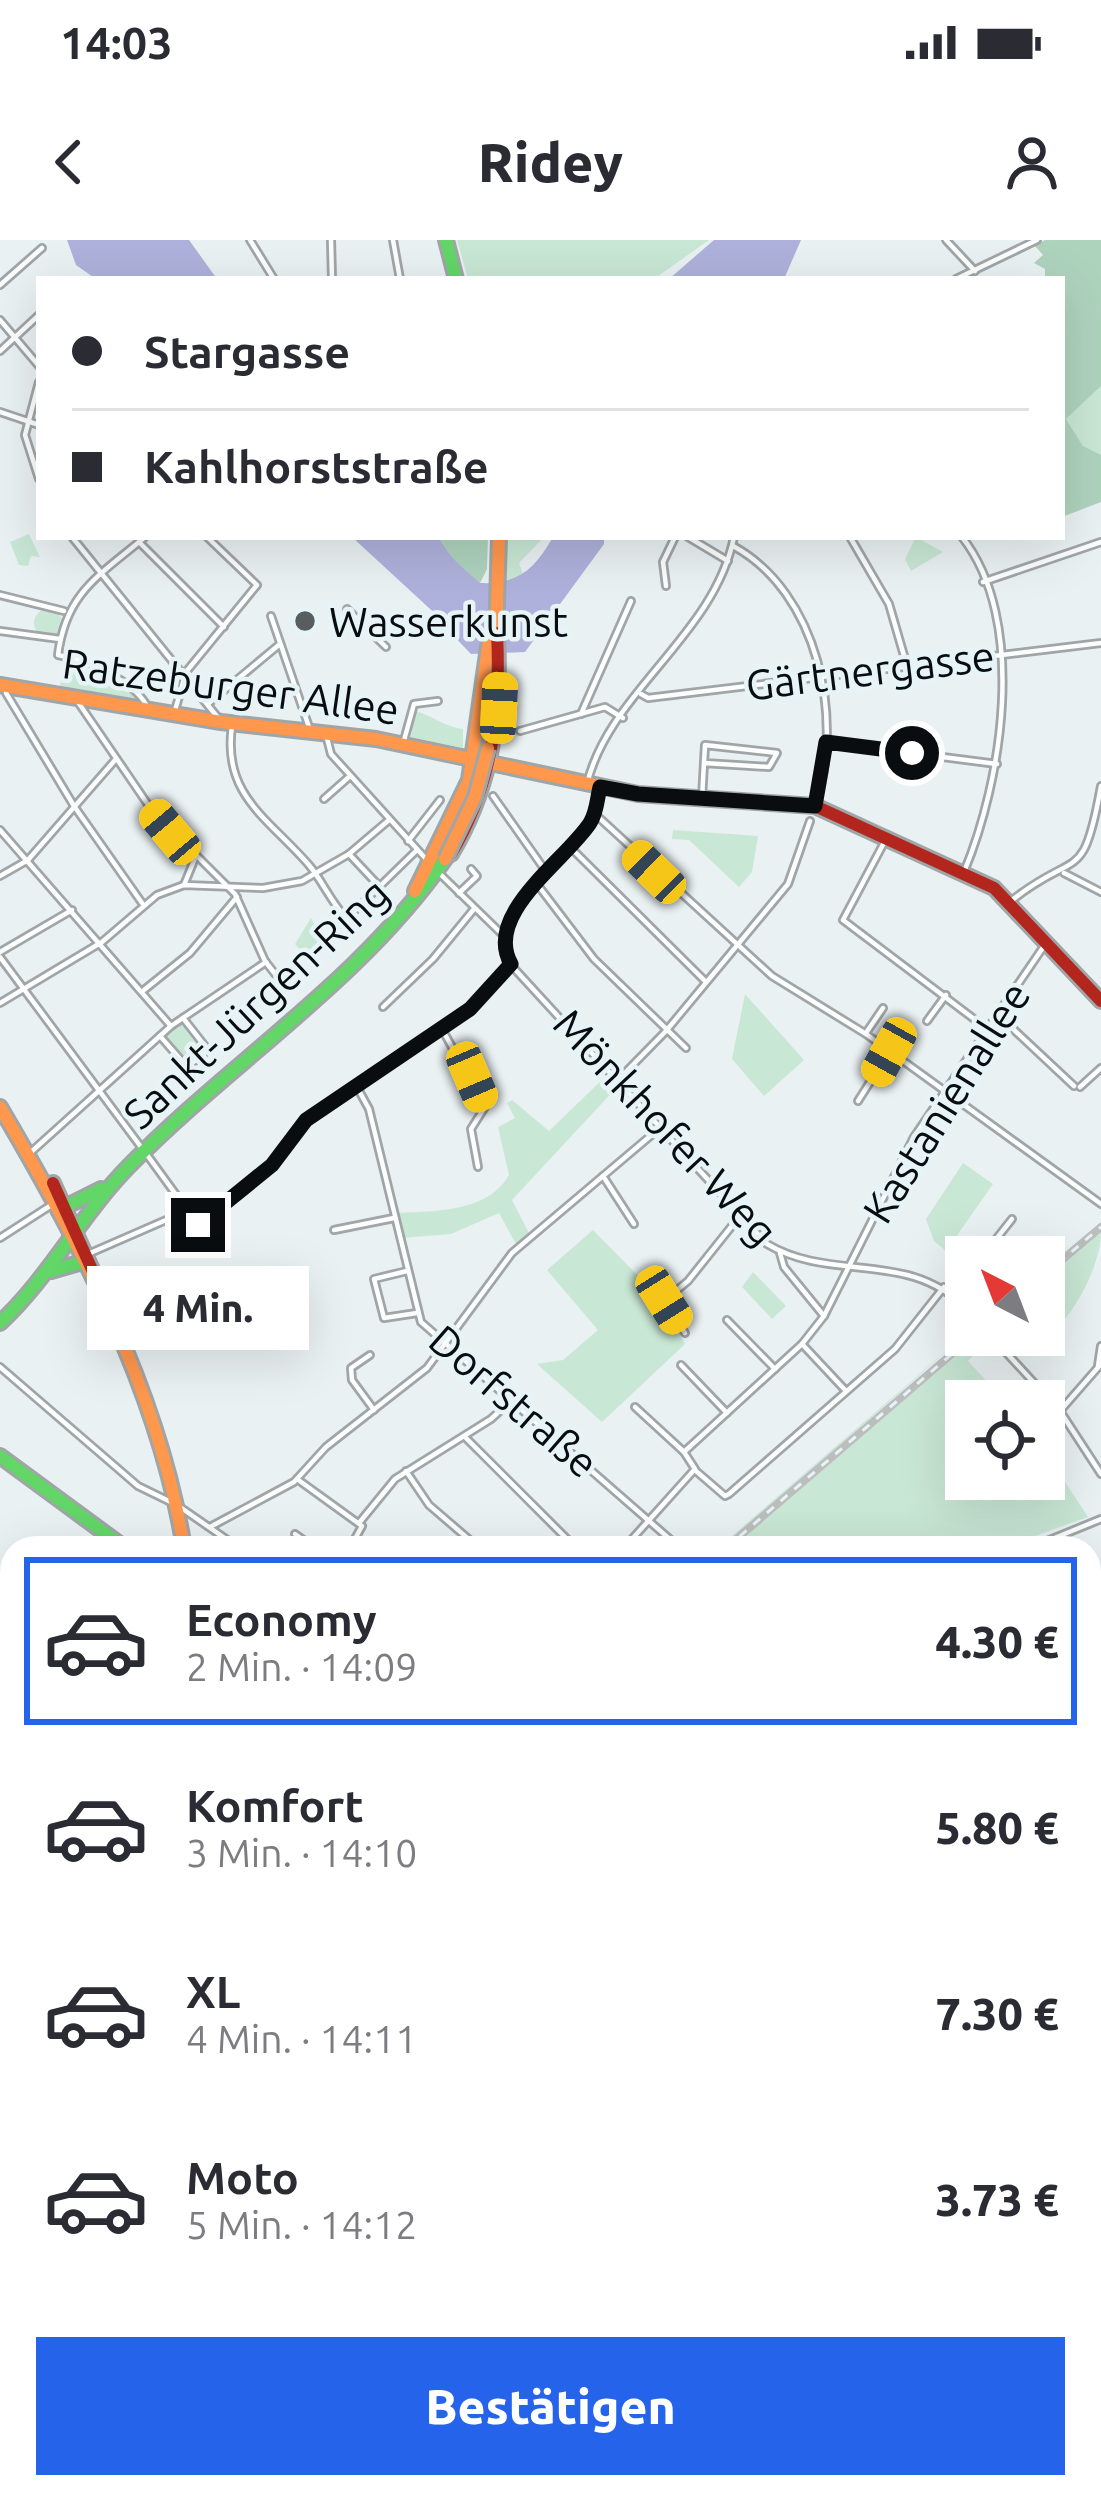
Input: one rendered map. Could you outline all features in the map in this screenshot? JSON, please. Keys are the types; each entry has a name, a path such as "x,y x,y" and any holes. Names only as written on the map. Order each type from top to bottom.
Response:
{"main road":[{"path":"449,240 458,276"},
{"name":"Sankt-Jürgen-Ring","path":"0,1323 51,1271 101,1189 345,964 436,865 462,814 484,753 496,541"},
{"name":"Ratzeburger Allee","path":"4,685 227,723 484,753 594,785 815,806 964,872 1011,902 1101,1001"},
{"name":"Sankt-Jürgen-Ring","path":"36,1288 143,1149 356,962 436,865"},
{"path":"0,1107 75,1232 167,1454 182,1536"},
{"path":"62,1204 101,1189"},
{"path":"51,1271 85,1258"},
{"path":"0,1456 109,1536"}],"street":[{"path":"250,240 272,276"},
{"path":"331,240 332,276"},
{"path":"393,240 399,276"},
{"path":"946,240 975,271"},
{"path":"963,276 1037,240"},
{"path":"0,285 42,248"},
{"path":"0,351 36,318"},
{"path":"0,320 36,362"},
{"path":"36,391 26,420 27,445 36,470"},
{"path":"0,412 36,423"},
{"path":"74,540 227,723 227,759 239,784 316,875 344,921 417,850"},
{"path":"148,710 141,694 81,660 58,655 66,611 142,540 224,627"},
{"path":"174,715 186,672 257,585 210,540"},
{"path":"666,586 663,562 674,540"},
{"path":"693,540 728,561"},
{"path":"85,1258 166,1220 198,1225 272,1165 306,1120 476,1003 511,964 505,937 512,917 595,814 595,760 700,617 734,540"},
{"path":"852,540 889,604 907,666"},
{"path":"963,540 983,581 999,655 998,764 964,872"},
{"path":"983,581 1101,542"},
{"path":"733,546 760,564 784,591 808,636 820,677 826,742 815,806"},
{"path":"0,595 66,611"},
{"path":"581,714 631,601"},
{"path":"347,609 386,647"},
{"path":"271,616 331,754 408,842 505,937"},
{"path":"0,631 60,639"},
{"name":"Gärtnergasse","path":"641,694 648,698 1101,643"},
{"path":"208,703 280,644"},
{"path":"4,685 74,806 143,905"},
{"path":"76,697 116,759 195,858 237,897 266,962 286,988"},
{"path":"404,744 413,704 438,701"},
{"path":"520,730 605,707 622,718"},
{"path":"826,742 998,764"},
{"path":"702,798 705,745 777,753 769,767 704,763"},
{"path":"0,876 28,860 116,759"},
{"path":"324,799 350,776"},
{"path":"1011,902 1034,884 1064,872 1084,854 1101,786"},
{"path":"493,796 547,873"},
{"path":"408,842 440,800"},
{"path":"595,814 736,947 866,1034 1101,1204"},
{"path":"0,1003 102,942 143,905 184,885 281,887 316,875 388,820"},
{"path":"620,1079 667,1031 790,880 810,821"},
{"path":"0,830 171,1026"},
{"path":"887,836 843,920 986,1028"},
{"path":"570,847 706,982"},
{"path":"349,854 380,887"},
{"path":"184,885 195,858"},
{"path":"459,893 477,876 471,869"},
{"path":"1064,872 1101,892"},
{"path":"538,884 594,959 686,1048"},
{"path":"142,991 190,953 237,897"},
{"path":"383,1007 437,955 474,909"},
{"path":"72,910 0,955 20,991 198,1225"},
{"name":"Kastanienallee","path":"687,1449 802,1344 824,1316 898,1166 943,1092 1048,942"},
{"path":"33,1157 171,1026 266,962"},
{"name":"Mönkhofer Weg","path":"511,964 620,1079 739,1217 780,1252 922,1276 944,1287"},
{"path":"927,1022 946,995"},
{"path":"866,1034 883,1008"},
{"path":"996,1013 1077,1087 1101,1068"},
{"path":"160,1036 187,1067 208,1050 182,1017"},
{"path":"442,1029 484,1107 471,1129 478,1167"},
{"path":"858,1101 889,1052"},
{"name":"Dorfstraße","path":"357,1087 369,1109 417,1313 447,1346 514,1398 667,1536"},
{"path":"210,1527 297,1479 313,1458 428,1368 506,1260 661,1127"},
{"path":"603,1176 634,1224"},
{"path":"0,1238 62,1204"},
{"path":"664,1300 688,1281 739,1217"},
{"path":"334,1230 394,1218"},
{"path":"999,1236 1012,1220"},
{"path":"780,1252 784,1267 824,1316"},
{"path":"406,1271 374,1279 384,1318 417,1313"},
{"path":"635,1407 687,1449 694,1469 725,1496 896,1348 944,1287"},
{"path":"649,1289 664,1300 686,1333"},
{"path":"728,1320 775,1370"},
{"path":"802,1344 846,1391"},
{"path":"1065,1405 1100,1365 1101,1346"},
{"path":"370,1355 350,1368 352,1380 374,1410"},
{"path":"1009,1356 1031,1380"},
{"path":"681,1365 727,1412"},
{"path":"0,1367 138,1486 178,1505 222,1536"},
{"path":"359,1523 406,1471 514,1398"},
{"path":"1065,1419 1101,1474"},
{"path":"464,1436 565,1536"},
{"path":"634,1536 694,1469"},
{"path":"406,1471 429,1505 465,1536"},
{"path":"297,1479 359,1523 363,1531 359,1536"},
{"path":"1058,1536 1101,1519"}],"green space":[{"path":"457,240 709,240 658,276 467,276"},
{"path":"1045,240 1101,240 1101,386 1066,419 1083,446 1101,455 1101,502 1065,516 1065,276 1045,276 1045,269 1034,263 1043,255 1035,246"},
{"path":"1101,386 1100,456 1083,446 1066,419"},
{"path":"29,534 40,557 31,556 28,566 19,565 10,542"},
{"path":"441,540 488,540 487,569 480,583"},
{"path":"505,540 541,540 519,563 523,574 507,584"},
{"path":"914,540 943,552 911,571 905,559"},
{"path":"48,609 58,613 62,623 58,633 48,637 38,633 34,623 38,613"},
{"path":"65,659 142,700 60,686"},
{"path":"414,711 463,729 463,748 411,737"},
{"path":"673,830 758,836 752,872 739,887 689,840 672,839"},
{"path":"311,918 327,947 311,962 295,944"},
{"path":"745,994 804,1060 764,1096 732,1059"},
{"path":"182,1021 203,1048 188,1062 163,1037"},
{"path":"608,1074 618,1086 512,1200 529,1233 516,1244 499,1213 451,1234 401,1238 396,1213 474,1203 509,1175 498,1127 515,1118 507,1103 512,1100 549,1131"},
{"path":"963,1163 993,1184 957,1236 945,1236 945,1250 934,1241 926,1219"},
{"path":"593,1230 649,1287 645,1291 664,1306 685,1344 602,1422 537,1364 563,1360 598,1330 547,1270"},
{"path":"1101,1231 1096,1261 1065,1319 1065,1262"},
{"path":"753,1272 786,1306 772,1319 742,1287"},
{"path":"945,1352 945,1352 732,1536"},
{"path":"956,1356 973,1356 968,1361 986,1380 945,1380 945,1500 1065,1500 1065,1482 1088,1517 1035,1536 743,1536"}],"water":[{"path":"67,240 189,240 215,276 92,276 76,265"},
{"path":"714,240 801,240 785,276 672,276"},
{"path":"355,540 441,540 480,583 524,573 551,540 604,540 525,652 471,654 445,627 430,630 442,620"}],"railway":[{"path":"1065,1257 1101,1227"},
{"path":"740,1536 950,1356"}],"traffic: fast":[{"path":"446,240 455,276"},
{"path":"0,1323 129,1166 334,983 411,903 445,859"},
{"path":"67,1206 101,1189"},
{"path":"51,1271 82,1262"},
{"path":"0,1456 109,1536"}],"traffic: slow":[{"path":"496,637 499,540"},
{"path":"415,891 469,780 490,633"},
{"path":"0,685 221,722 376,739 638,794 681,797"},
{"path":"445,859 475,797 488,748"},
{"path":"0,1107 113,1320 156,1432 182,1536"}],"traffic: jam":[{"path":"451,854 476,801 491,747 497,633"},
{"path":"681,797 815,806 994,888 1101,1001"},
{"path":"53,1183 98,1283"}],"place":[{"name":"Wasserkunst","path":"305,621"}],"route":[{"path":"198,1225 272,1165 316,1112 476,1003 511,964 504,944 512,917 589,825 600,787 638,794 815,806 826,742 912,753"}]}
